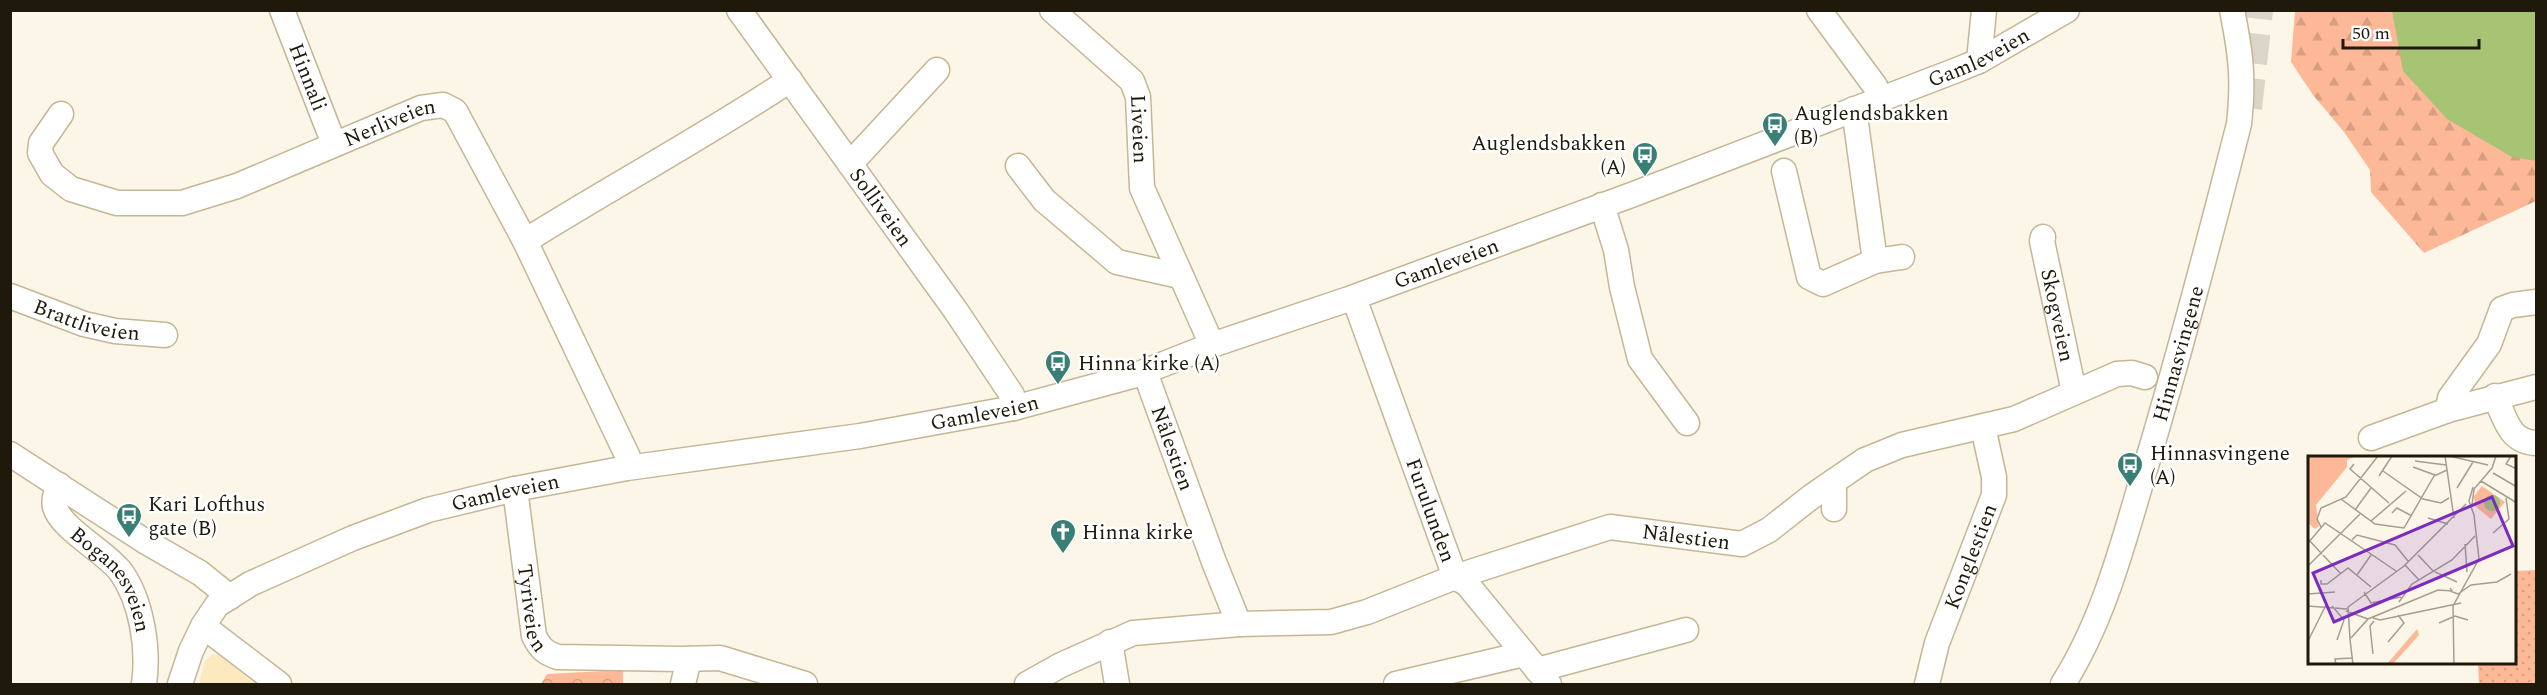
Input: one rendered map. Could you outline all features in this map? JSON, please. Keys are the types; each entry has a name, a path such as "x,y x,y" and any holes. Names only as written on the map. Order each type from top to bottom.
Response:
{"street":[{"name":"Hinnali","path":"282,10 334,144"},
{"name":"Solliveien","path":"739,10 956,311 1011,395 1014,408"},
{"name":"Liveien","path":"1052,10 1132,81 1138,97 1142,188 1212,345"},
{"path":"1819,10 1875,86 1881,99"},
{"path":"1979,61 1984,10"},
{"name":"Gamleveien","path":"180,684 203,626 217,605 250,584 353,538 428,510 515,489 627,468 860,436 1014,408 1145,372 1212,345 1349,299 1602,206 1979,61 2067,10"},
{"name":"Hinnasvingene","path":"2063,684 2093,628 2109,585 2199,284 2239,124 2243,87 2242,61 2232,10"},
{"path":"850,164 937,70"},
{"path":"525,241 729,120 790,80"},
{"name":"Nerliveien","path":"61,114 41,143 40,153 52,174 71,189 117,203 182,203 237,186 421,108 443,105 455,111 525,241 628,457 627,468"},
{"path":"1854,109 1875,261"},
{"path":"1018,166 1044,200 1117,262 1180,276"},
{"path":"1784,171 1809,277 1823,284 1875,261 1902,257"},
{"path":"1602,206 1616,250 1622,286 1640,359 1687,423"},
{"name":"Skogveien","path":"2043,237 2047,274 2074,392"},
{"name":"Brattliveien","path":"10,296 84,324 115,331 165,335"},
{"path":"2448,410 2450,398 2489,344 2502,309 2536,302"},
{"name":"Furulunden","path":"1358,309 1455,577 1467,584 1537,670"},
{"name":"Nålestien","path":"1145,372 1239,624"},
{"name":"Nålestien","path":"1027,684 1110,642 1133,633 1162,637 1239,624 1331,622 1367,612 1455,577 1610,527 1742,544 1769,530 1834,481 1858,477 1865,460 1902,445 1983,428 2031,413 2117,374 2132,373 2145,377"},
{"path":"2371,438 2448,410 2536,387"},
{"path":"2495,396 2513,435 2526,442 2536,443"},
{"name":"Konglestien","path":"1928,684 1937,643 1994,495 1993,470 1983,428"},
{"path":"10,454 142,540 200,573 230,597"},
{"path":"1834,481 1834,509"},
{"name":"Boganesveien","path":"59,485 54,497 57,512 71,529 121,572 134,596 144,643 144,684"},
{"name":"Tyriveien","path":"515,489 534,636 545,658 689,659 720,657 805,684"},
{"path":"203,626 279,684"},
{"path":"1396,684 1537,670 1686,630"},
{"path":"1110,642 1117,684"},
{"path":"683,684 689,659"}],"shaded area":[{"path":"2392,11 2536,11 2536,161 2512,157 2447,119 2403,71"},
{"path":"213,654 219,655 255,684 199,684 205,661"}],"green space":[{"path":"2295,11 2536,11 2536,201 2424,253 2371,192 2370,170 2291,62"},
{"path":"2536,570 2536,684 2479,684 2478,665 2517,665 2517,571"},
{"path":"623,670 623,684 541,684 547,674"}],"tunnel":[{"path":"2247,108 2258,10"}],"place":[{"name":"Auglendsbakken (B)","path":"1775,148"},
{"name":"Auglendsbakken (A)","path":"1645,178"},
{"name":"Hinna kirke (A)","path":"1058,386"},
{"name":"Hinnasvingene (A)","path":"2130,488"},
{"name":"Kari Lofthus gate (B)","path":"129,539"},
{"name":"Hinna kirke","path":"1063,555"}]}
